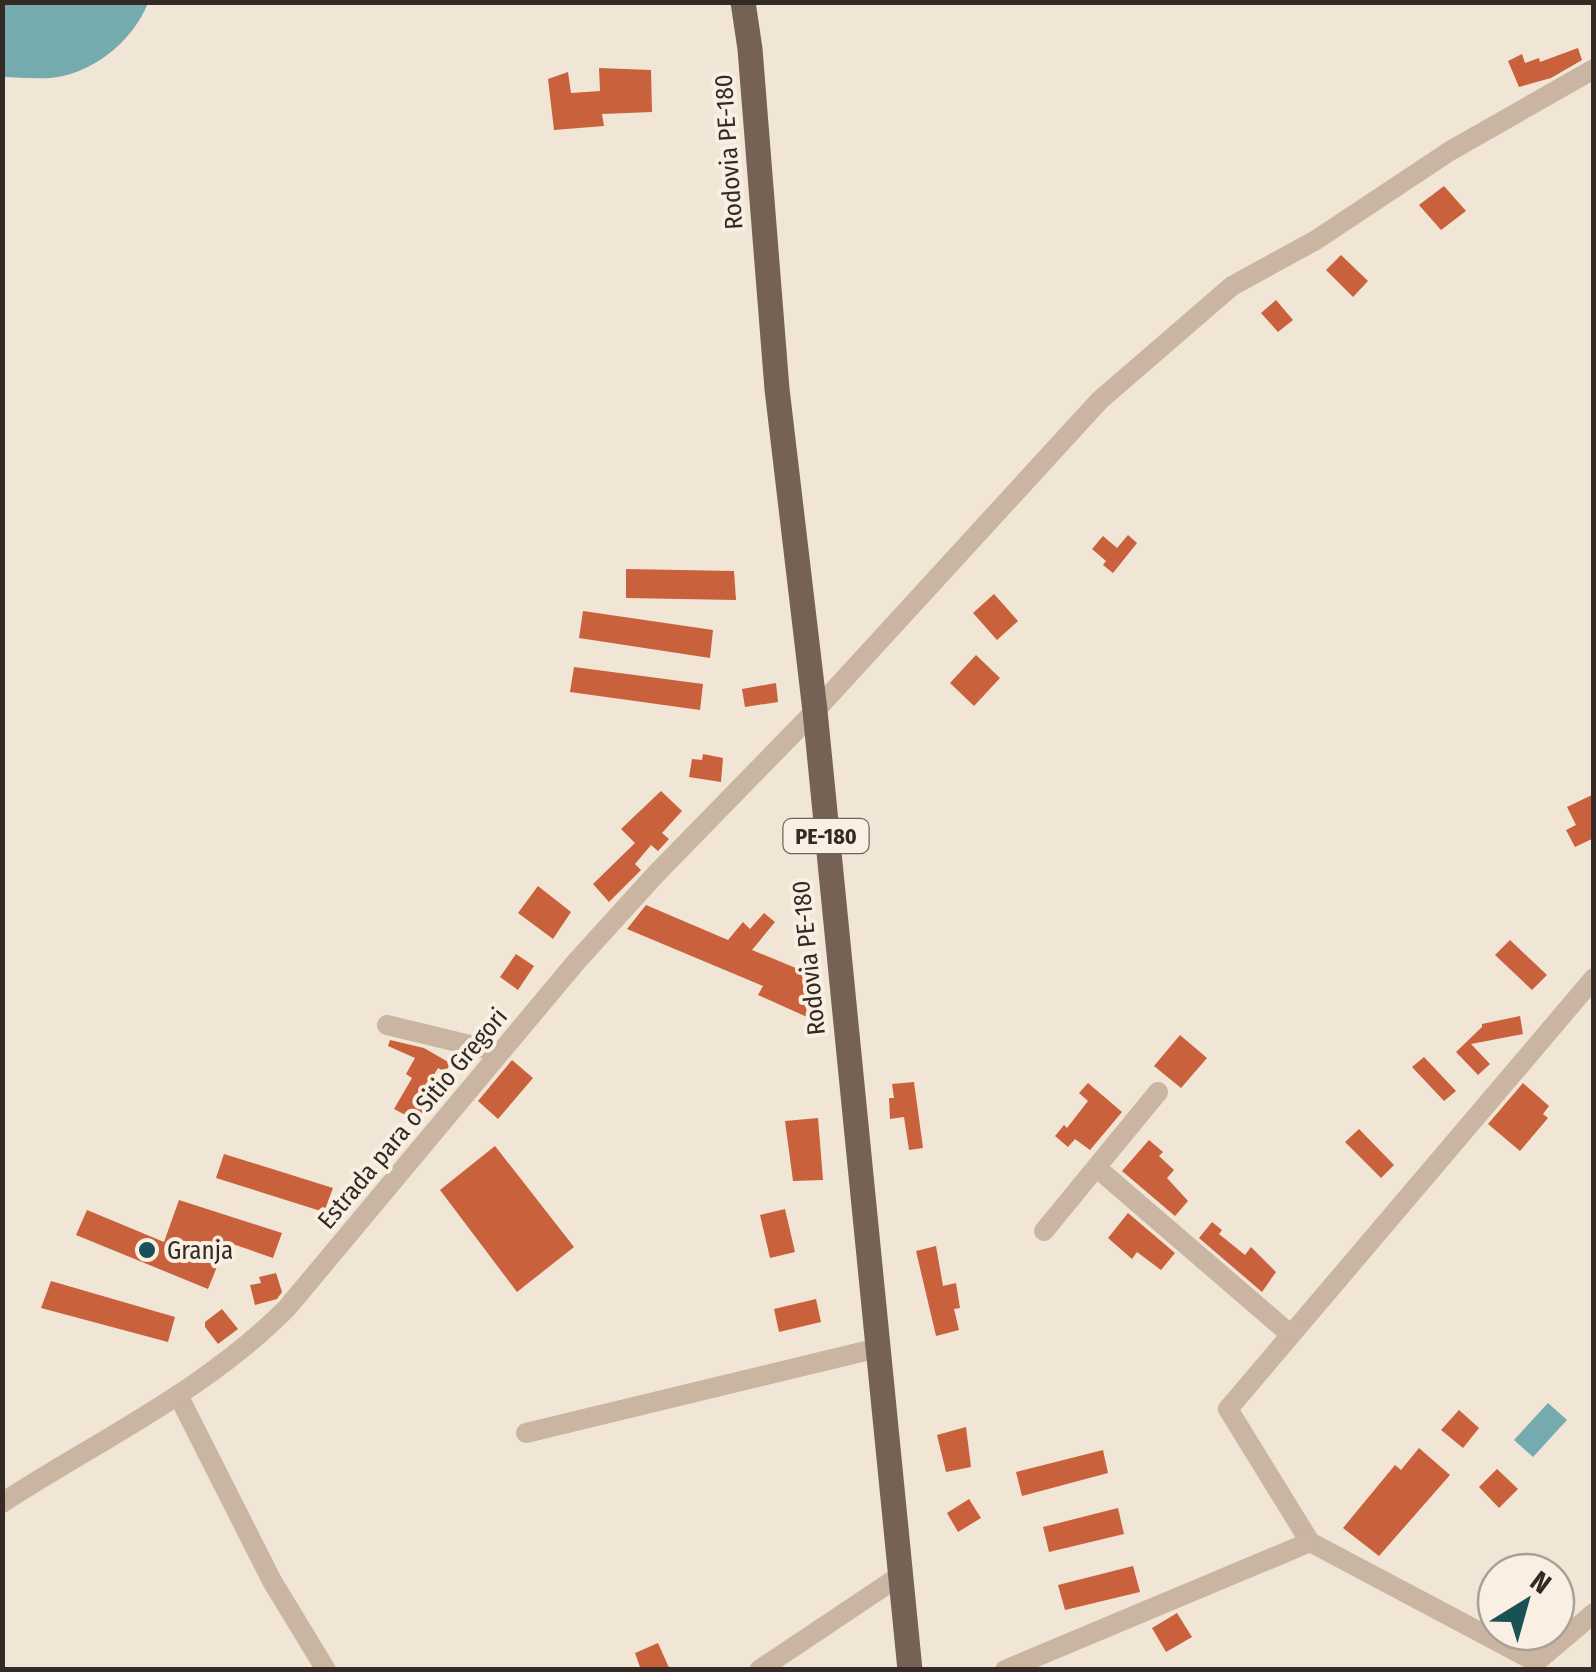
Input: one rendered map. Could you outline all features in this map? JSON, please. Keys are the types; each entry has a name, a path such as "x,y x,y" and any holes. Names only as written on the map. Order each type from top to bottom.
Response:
{"main road":[{"name":"Rodovia PE-180","path":"743,2 777,388 815,711 910,1670"}],"street":[{"name":"Estrada para o Sitio Gregori","path":"2,1503 178,1395 243,1350 287,1308 499,1052 655,875 815,711 1100,400 1232,286 1316,240 1463,143 1594,69"},
{"path":"1594,978 1228,1409 1310,1542 1536,1662 1594,1614"},
{"path":"387,1025 499,1052"},
{"path":"1044,1232 1158,1092"},
{"path":"1097,1168 1290,1334"},
{"path":"526,1432 878,1348"},
{"path":"178,1395 272,1581 326,1670"},
{"path":"1005,1670 1310,1542"},
{"path":"759,1670 901,1575"}],"water":[{"path":"2,3 148,3 135,27 105,57 60,77 43,78 3,77"},
{"path":"1548,1403 1567,1420 1533,1457 1514,1440"}],"building":[{"path":"1578,48 1582,60 1551,78 1519,87 1508,61 1522,54 1525,63 1539,58 1540,62"},
{"path":"599,68 651,70 652,112 602,114 604,126 554,130 548,79 568,72 571,93 600,91"},
{"path":"1444,186 1466,211 1441,230 1419,205"},
{"path":"1341,255 1368,281 1353,297 1326,270"},
{"path":"1276,300 1293,320 1278,332 1261,313"},
{"path":"1128,535 1137,543 1113,573 1092,549 1103,536 1117,548"},
{"path":"626,569 734,571 736,600 626,598"},
{"path":"994,594 1018,621 997,640 973,613"},
{"path":"583,611 713,630 710,658 579,638"},
{"path":"976,655 1000,678 974,706 950,683"},
{"path":"574,667 703,684 700,710 570,692"},
{"path":"776,683 778,702 745,707 742,689"},
{"path":"703,754 723,758 721,782 689,777 692,759 702,760"},
{"path":"661,791 682,811 662,833 669,839 658,851 651,845 635,864 641,870 609,902 593,884 635,843 621,829"},
{"path":"1594,794 1594,838 1575,847 1566,830 1576,825 1567,807"},
{"path":"538,886 571,912 553,939 518,913"},
{"path":"646,905 728,940 743,922 750,929 764,913 775,922 752,950 803,971 807,1017 758,995 763,986 627,929"},
{"path":"1510,940 1547,975 1532,990 1495,955"},
{"path":"516,954 534,966 518,990 500,977"},
{"path":"1520,1016 1523,1034 1471,1044 1490,1064 1478,1075 1456,1052 1482,1024"},
{"path":"1180,1035 1207,1058 1181,1088 1154,1066"},
{"path":"390,1040 424,1048 450,1063 446,1072 438,1068 418,1102 426,1106 417,1121 394,1109 412,1078 406,1074 415,1058 388,1046"},
{"path":"1424,1057 1456,1091 1444,1101 1412,1067"},
{"path":"512,1060 533,1078 498,1119 478,1101"},
{"path":"914,1082 923,1148 909,1150 904,1117 890,1119 889,1098 894,1098 892,1084"},
{"path":"1088,1083 1122,1112 1090,1150 1075,1139 1068,1147 1055,1136 1064,1125 1067,1128 1088,1101 1079,1093"},
{"path":"1523,1083 1549,1106 1543,1114 1548,1118 1520,1151 1488,1124"},
{"path":"818,1118 823,1180 793,1181 785,1121"},
{"path":"1359,1129 1394,1165 1381,1178 1345,1142"},
{"path":"1149,1140 1163,1152 1159,1156 1174,1170 1167,1178 1188,1201 1175,1216 1122,1171"},
{"path":"495,1146 574,1247 517,1292 440,1190"},
{"name":"Granja","path":"224,1154 333,1188 324,1212 216,1178"},
{"path":"179,1200 282,1233 273,1258 227,1242 208,1289 76,1235 87,1210 164,1242"},
{"path":"785,1209 795,1252 770,1258 760,1215"},
{"path":"1128,1213 1175,1253 1161,1270 1137,1252 1132,1259 1108,1238"},
{"path":"1212,1222 1222,1230 1219,1234 1245,1255 1251,1247 1276,1272 1262,1292 1199,1238"},
{"path":"936,1246 943,1286 956,1283 960,1308 954,1309 959,1330 936,1336 916,1251"},
{"path":"276,1273 282,1292 277,1299 255,1305 250,1285 261,1283 259,1277"},
{"name":"Granja","path":"51,1281 175,1317 168,1342 41,1308"},
{"path":"816,1299 821,1322 779,1332 774,1309"},
{"path":"222,1309 238,1329 218,1344 205,1322"},
{"path":"1459,1410 1479,1428 1463,1448 1441,1430"},
{"path":"966,1427 971,1467 946,1472 937,1435"},
{"path":"1419,1448 1450,1475 1379,1556 1343,1528 1395,1465 1401,1470"},
{"path":"1103,1450 1108,1473 1022,1496 1016,1472"},
{"path":"1497,1469 1518,1489 1499,1508 1479,1487"},
{"path":"969,1499 981,1518 958,1532 947,1513"},
{"path":"1118,1508 1124,1534 1049,1552 1043,1527"},
{"path":"1133,1566 1140,1592 1065,1610 1058,1585"},
{"path":"1177,1613 1192,1637 1166,1652 1152,1628"},
{"path":"658,1643 670,1670 641,1670 635,1653"}],"place":[{"name":"Granja","path":"147,1250"}]}
